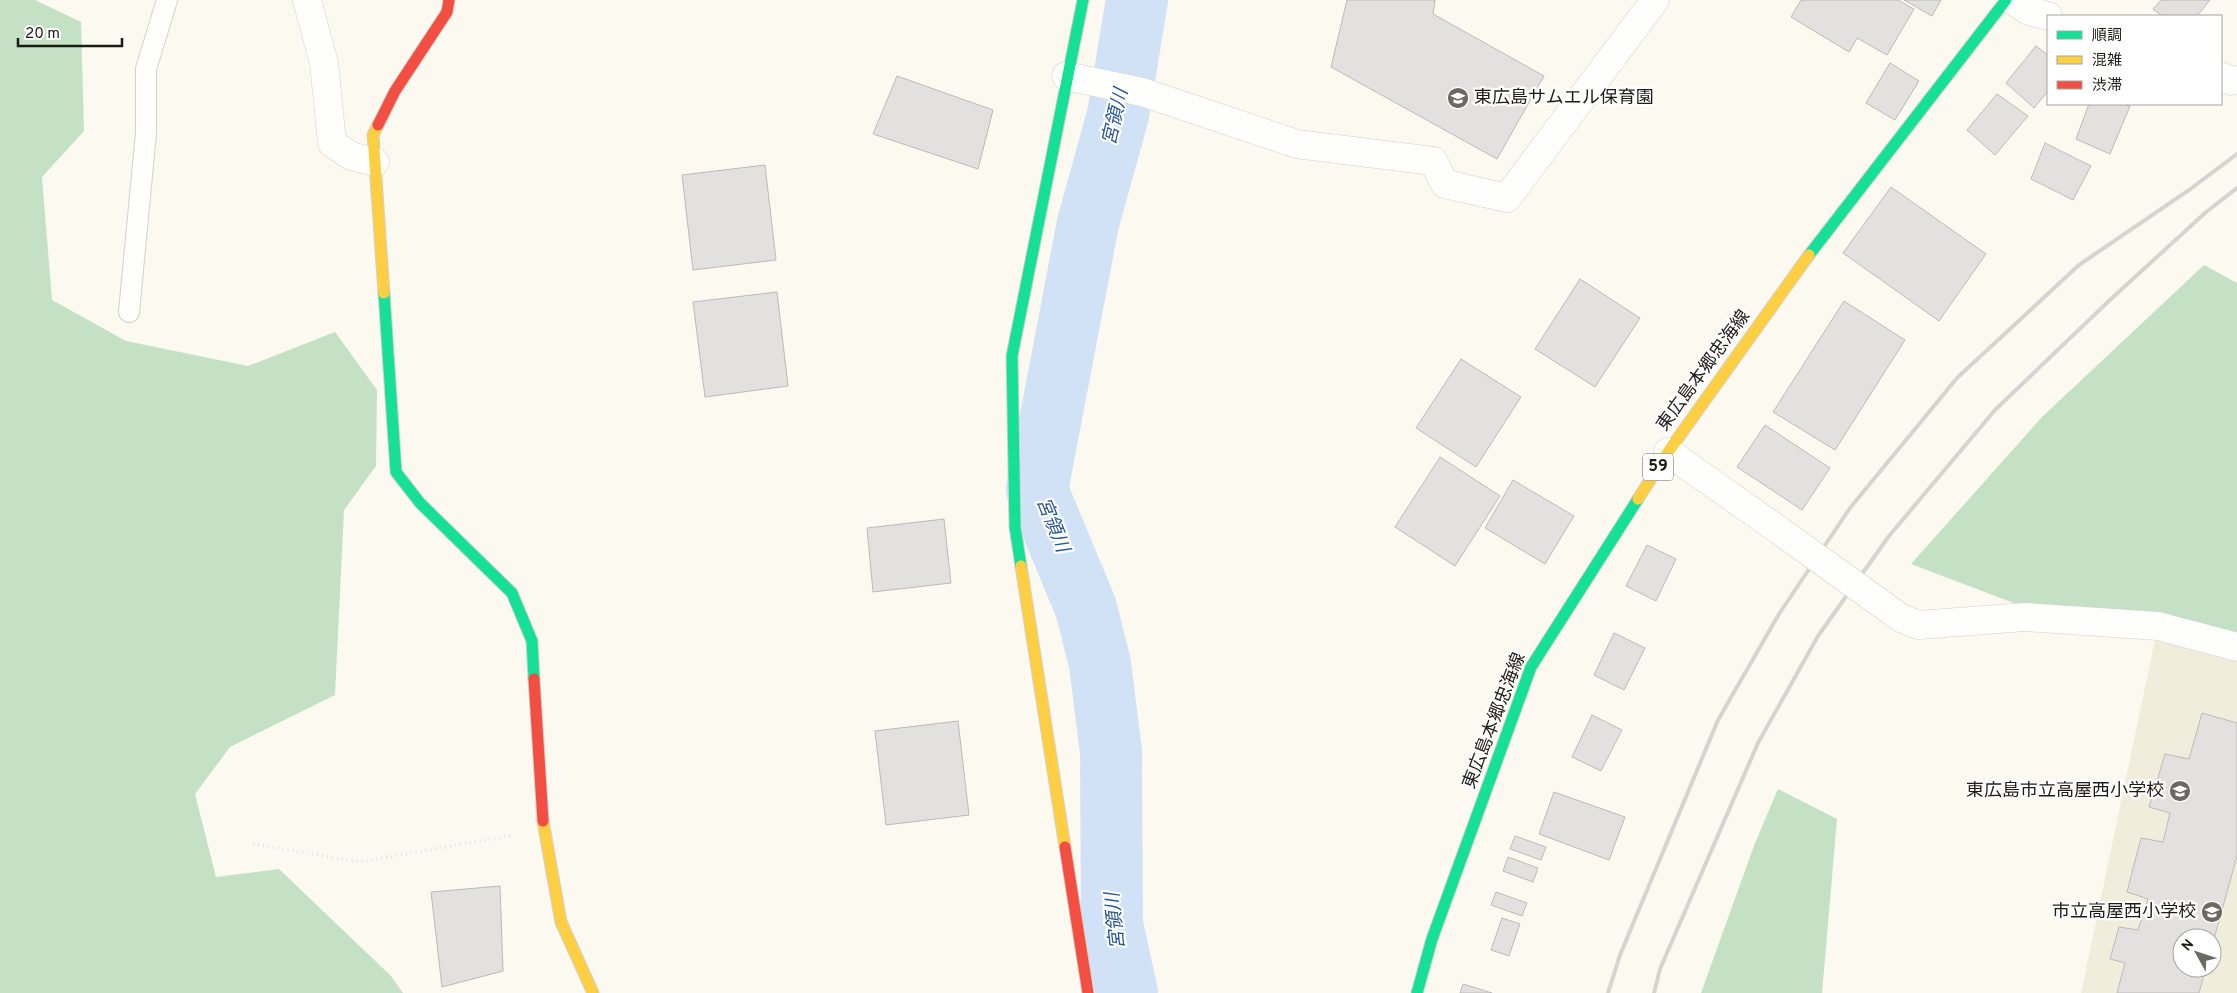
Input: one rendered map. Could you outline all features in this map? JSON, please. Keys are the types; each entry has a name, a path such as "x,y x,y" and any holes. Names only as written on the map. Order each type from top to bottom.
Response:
{"street":[{"path":"308,0 324,63 332,143 351,156 376,162"},
{"path":"450,0 447,12 395,91 373,135 396,472 420,503 512,593 532,641 543,830 561,922 593,993"},
{"path":"1083,0 1066,76 1012,356 1015,518 1088,993"},
{"path":"1066,76 1142,92 1297,144 1433,161 1445,184 1508,198 1655,0"},
{"name":"東広島本郷忠海線","path":"1417,993 1432,938 1531,667 1668,452 1814,248 2006,0"},
{"path":"2012,0 2029,11 2047,16"},
{"path":"2222,76 2231,81 2237,80"},
{"path":"1668,452 1901,618 1918,626 2025,617 2158,626 2237,647"}],"lane":[{"path":"129,312 146,133 146,69 167,0"}],"path":[{"path":"253,844 360,862 543,830"}],"shaded area":[{"name":"東広島市立高屋西小学校","path":"2158,626 2237,645 2237,993 2081,993"}],"green space":[{"path":"0,0 35,0 81,22 84,131 42,177 52,300 126,341 248,366 335,332 377,390 376,466 344,510 335,695 230,747 195,794 216,877 279,869 391,976 403,993 0,993"},
{"path":"2204,265 2237,283 2237,647 2048,616 1911,564 2042,417"},
{"path":"1778,789 1837,819 1822,993 1701,993 1755,843"}],"building":[{"path":"1347,0 1435,0 1433,14 1544,76 1497,159 1331,67"},
{"path":"1801,0 1898,0 1914,9 1887,55 1857,38 1849,52 1791,17"},
{"path":"1904,0 1941,0 1932,16"},
{"path":"2161,0 2210,0 2198,15 2161,15 2153,9"},
{"path":"2036,46 2047,54 2047,92 2034,108 2006,83"},
{"path":"1890,63 1919,81 1895,120 1866,103"},
{"path":"897,76 993,110 978,169 873,134"},
{"path":"1997,94 2028,116 1995,155 1967,130"},
{"path":"2089,105 2130,106 2110,154 2076,139"},
{"path":"2045,143 2091,166 2073,200 2031,179"},
{"path":"765,165 776,260 693,270 682,175"},
{"path":"1891,187 1986,254 1939,321 1843,253"},
{"path":"1580,279 1640,318 1595,387 1535,349"},
{"path":"777,292 788,386 705,397 693,302"},
{"path":"1844,301 1905,340 1835,450 1773,412"},
{"path":"1461,359 1521,397 1476,467 1416,428"},
{"path":"1765,425 1830,468 1802,510 1737,467"},
{"path":"1440,457 1500,496 1455,566 1395,527"},
{"path":"1513,480 1574,516 1545,564 1485,528"},
{"path":"944,519 951,583 873,592 867,528"},
{"path":"1647,545 1676,559 1656,601 1626,586"},
{"path":"1614,633 1645,648 1624,690 1594,675"},
{"path":"2202,713 2237,723 2237,856 2217,928 2172,928 2172,978 2203,978 2199,993 2117,993 2125,963 2110,959 2119,927 2138,930 2148,899 2127,892 2141,838 2163,842 2170,813 2149,807 2165,754 2189,759"},
{"path":"1592,715 1622,730 1601,771 1572,757"},
{"path":"958,721 969,815 886,825 875,731"},
{"path":"1554,792 1625,817 1609,860 1539,834"},
{"path":"1515,836 1546,847 1541,860 1510,849"},
{"path":"1508,857 1538,868 1533,882 1503,871"},
{"path":"500,886 503,971 442,987 431,892"},
{"path":"1496,892 1527,903 1522,916 1491,905"},
{"path":"1502,918 1520,924 1509,956 1491,950"},
{"path":"1463,984 1492,993 1460,993"}],"waterway":[{"name":"宮領川","path":"1127,993 1112,924 1111,752 1100,664 1086,608 1037,490 1088,223 1118,115 1137,0"}],"railway":[{"path":"1608,993 1620,955 1718,720 1779,614 1850,508 1957,378 2079,265 2189,190 2237,154"},
{"path":"1654,993 1660,969 1758,743 1818,636 1889,536 1995,410 2111,299 2205,213 2237,188"}],"traffic: fast":[{"path":"1021,566 1015,527 1012,356 1083,0"},
{"path":"1809,255 2006,0"},
{"path":"384,293 396,472 420,503 512,593 532,641 534,679"},
{"path":"1417,993 1432,939 1531,667 1638,499"}],"traffic: slow":[{"path":"378,125 373,135 384,293"},
{"path":"1638,499 1668,452 1809,255"},
{"path":"1021,566 1065,847"},
{"path":"543,821 561,922 593,993"}],"traffic: jam":[{"path":"378,125 395,91 447,12 449,0"},
{"path":"534,679 543,821"},
{"path":"1065,847 1088,993"}],"place":[{"name":"東広島サムエル保育園","path":"1458,98"},
{"name":"東広島市立高屋西小学校","path":"2180,791"},
{"name":"市立高屋西小学校","path":"2212,912"}]}
